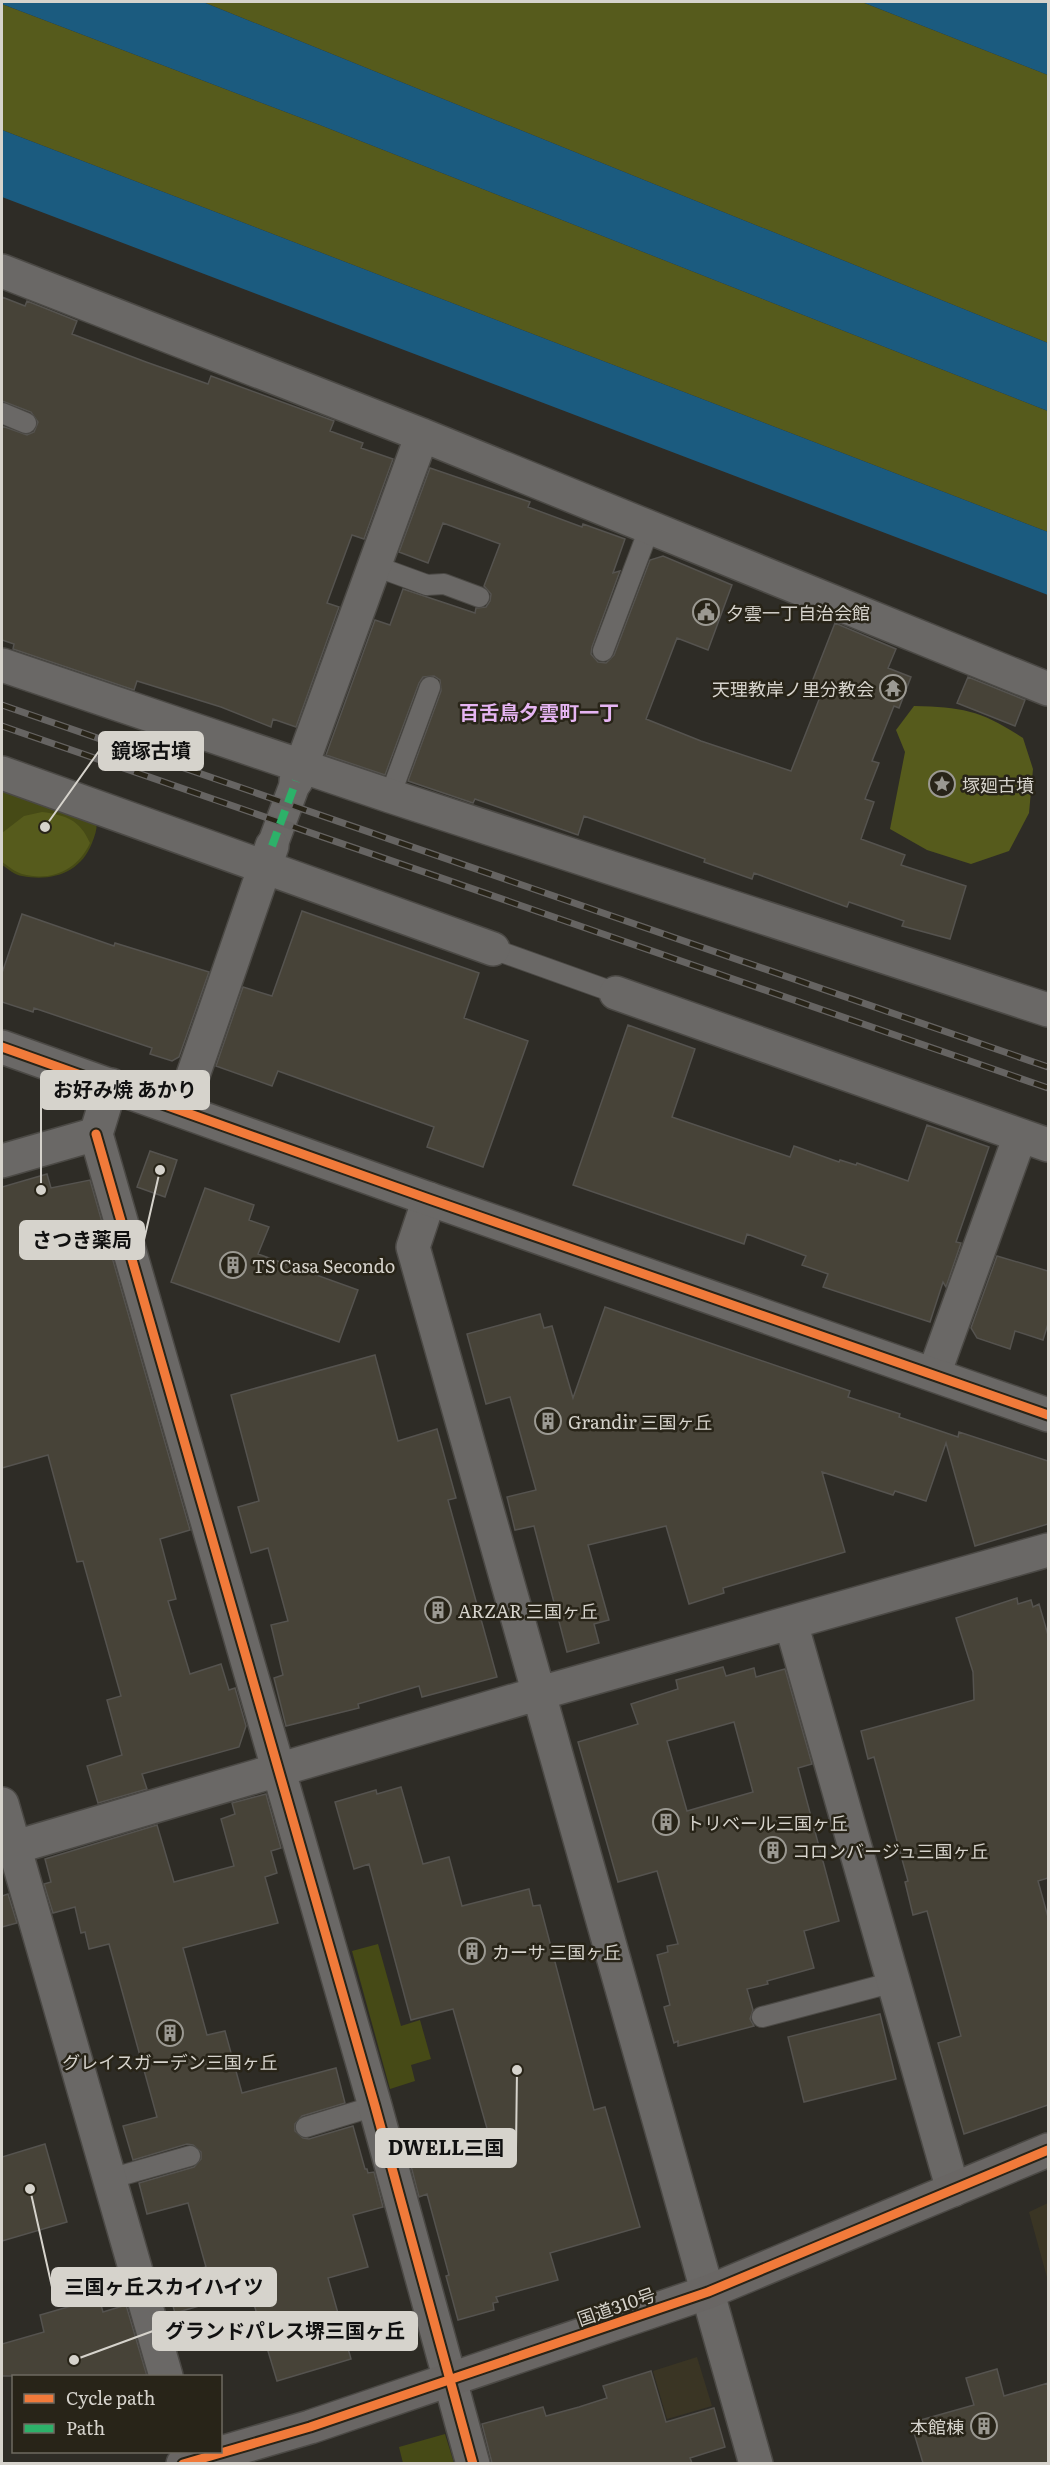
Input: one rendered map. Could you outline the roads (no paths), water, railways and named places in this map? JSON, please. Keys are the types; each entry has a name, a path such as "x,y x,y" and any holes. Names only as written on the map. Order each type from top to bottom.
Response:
{"highway":[{"name":"国道310号","path":"222,2451 310,2427 708,2292 1048,2150"},
{"name":"国道310号","path":"188,2460 214,2453"}],"street":[{"path":"2,271 422,435 1048,689"},
{"path":"181,1110 234,932 268,856 422,435"},
{"path":"2,664 299,774 390,796 1048,1010"},
{"path":"2,773 268,856 493,949"},
{"path":"616,993 1034,1141 934,1374"},
{"path":"2,1047 1048,1415"},
{"path":"111,1085 96,1134 375,2106 473,2463"},
{"path":"2,1161 96,1134"},
{"path":"429,1199 413,1247 756,2463"},
{"path":"7,1849 540,1693 1048,1550"},
{"path":"791,1623 953,2190"},
{"path":"2,1804 7,1849 109,2179 166,2375"}],"lane":[{"path":"2,413 26,423"},
{"path":"603,651 649,529"},
{"path":"375,566 427,585 444,584 479,597"},
{"path":"390,796 430,687"},
{"path":"493,949 616,993"},
{"path":"762,2017 894,1982"},
{"path":"306,2127 375,2106"},
{"path":"109,2179 190,2156"}],"water":[{"path":"2,2 203,2 1048,343 1048,411 320,125 2,4"},
{"path":"862,2 1048,2 1048,75"},
{"path":"2,130 1048,532 1048,595 2,197"}],"railway":[{"path":"2,705 1048,1067"},
{"path":"2,726 1048,1088"}],"place":[{"name":"夕雲一丁自治会館","path":"706,612"},
{"name":"天理教岸ノ里分教会","path":"893,688"},
{"name":"塚廻古墳","path":"942,784"},
{"name":"鏡塚古墳","path":"45,827"},
{"name":"さつき薬局","path":"160,1170"},
{"name":"お好み焼 あかり","path":"41,1190"},
{"name":"TS Casa Secondo","path":"233,1265"},
{"name":"Grandir 三国ヶ丘","path":"548,1421"},
{"name":"ARZAR 三国ヶ丘","path":"438,1610"},
{"name":"トリベール三国ヶ丘","path":"666,1822"},
{"name":"コロンバージュ三国ヶ丘","path":"773,1850"},
{"name":"カーサ 三国ヶ丘","path":"472,1951"},
{"name":"グレイスガーデン三国ヶ丘","path":"170,2033"},
{"name":"DWELL三国","path":"517,2070"},
{"name":"三国ヶ丘スカイハイツ","path":"30,2189"},
{"name":"グランドパレス堺三国ヶ丘","path":"74,2360"},
{"name":"本館棟","path":"984,2426"}],"district":[{"name":"百舌鳥夕雲町一丁","path":"539,711"}]}
